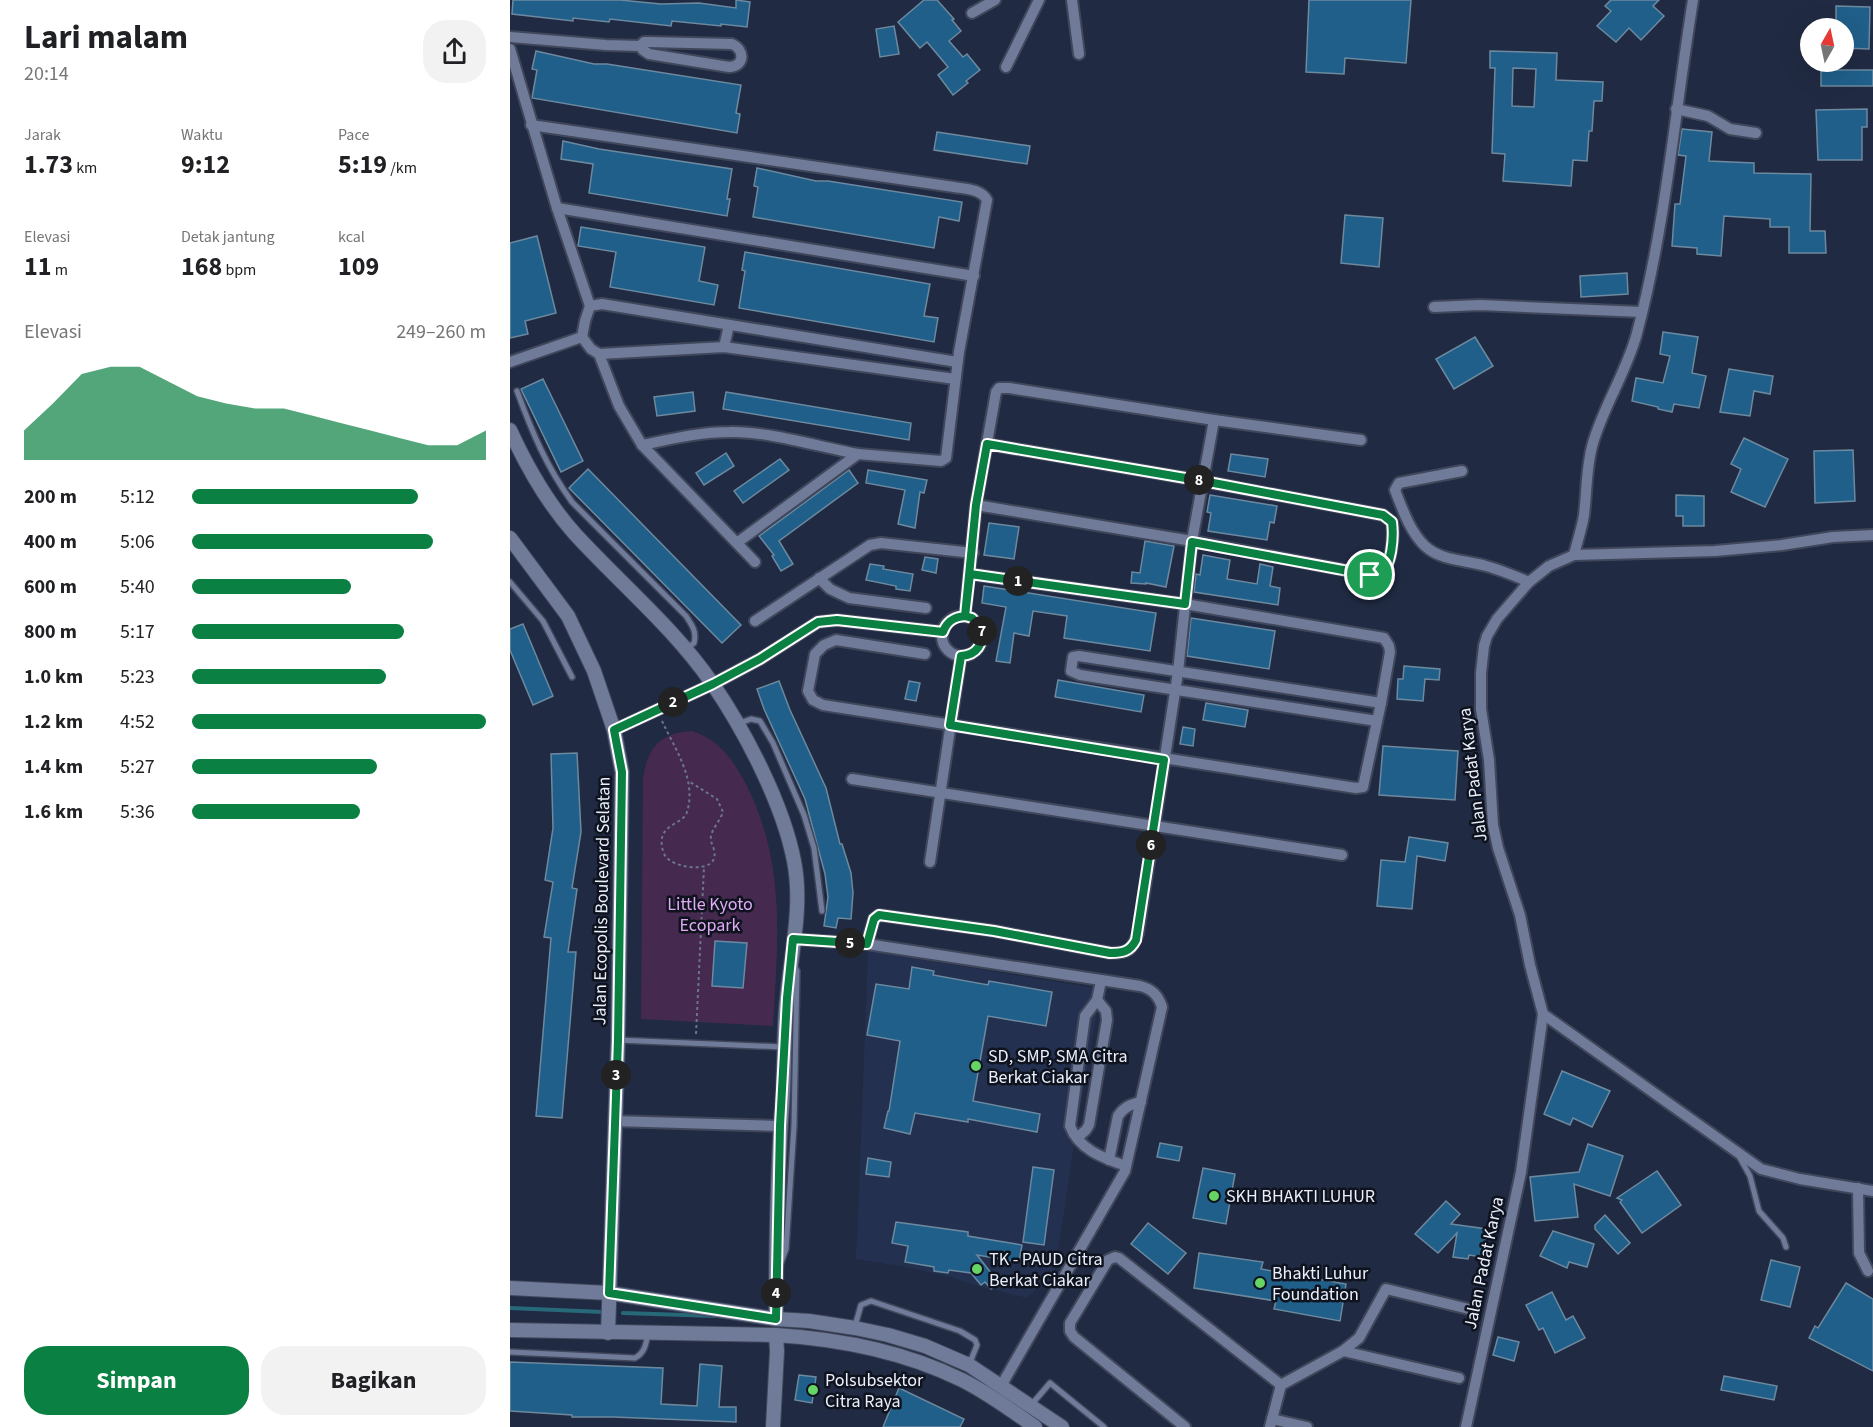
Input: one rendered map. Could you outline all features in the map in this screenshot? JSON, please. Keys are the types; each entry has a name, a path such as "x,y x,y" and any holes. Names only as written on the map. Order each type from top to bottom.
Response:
{"street":[{"path":"972,13 995,0"},
{"path":"1006,67 1040,0"},
{"path":"1072,0 1079,54"},
{"path":"1574,555 1584,518 1589,461 1593,443 1601,418 1627,362 1642,312 1666,190 1693,0"},
{"path":"510,37 606,45 640,46 644,42 732,44 739,48 742,56 741,63 736,67 729,67 649,54 640,46"},
{"path":"510,49 557,208 590,306 582,337"},
{"path":"1676,109 1707,116 1730,129 1756,133"},
{"path":"531,124 942,185 980,192 987,200 957,362 944,461 858,454 737,432 693,434 642,445"},
{"path":"557,208 974,276"},
{"path":"590,306 602,304 957,362"},
{"path":"1434,307 1480,305 1642,312"},
{"path":"724,347 729,325"},
{"path":"582,337 591,349 599,354 724,347 955,379"},
{"path":"510,362 582,337"},
{"path":"599,354 619,406 642,445 755,562"},
{"path":"965,616 976,505 996,392 1004,387 1214,420 1361,440"},
{"path":"867,944 874,919 879,915 994,931 1110,953 1123,953 1133,946 1138,933 1178,672 1192,542 1214,420"},
{"path":"510,430 548,497 574,533 687,648 713,684 738,724 770,787 794,860 798,892 781,1047 782,1126 776,1319"},
{"path":"976,505 1370,575 1380,575 1388,566 1393,529 1392,522 1383,515 987,444"},
{"path":"738,542 858,454"},
{"path":"1462,471 1399,483 1396,486 1395,490 1404,513 1417,537 1432,552 1487,566 1529,582"},
{"name":"Jalan Padat Karya","path":"1466,1427 1521,1172 1543,1014 1520,915 1498,848 1493,825 1489,760 1481,709 1481,673 1487,636 1497,619 1529,582 1549,566 1574,555 1715,551 1782,545 1833,537 1873,535"},
{"name":"Jalan Ecopolis Boulevard Selatan","path":"510,538 568,616 594,671 614,730 622,772 618,1040 608,1333"},
{"path":"755,621 863,548 876,543 973,553"},
{"path":"925,654 836,640 824,645 815,654 808,690 813,700 824,705 1164,760 1363,787 1382,703 1390,652 1384,638 1185,604 970,574"},
{"path":"819,578 831,589 849,598 926,608"},
{"path":"965,616 972,618 981,628 982,642 974,653 961,656 954,654 944,645 943,632 945,625 951,620 965,616"},
{"path":"614,730 713,684 760,659 818,622 837,620 943,632"},
{"path":"1377,721 1080,675 1072,672 1073,657 1075,655 1382,703"},
{"path":"930,862 961,656"},
{"path":"852,779 1342,855"},
{"path":"793,939 867,944 1147,988 1159,998 1162,1007 1125,1171 1001,1386"},
{"path":"1101,981 1097,1000 1085,1016 1070,1126 1082,1145 1108,1160 1126,1166"},
{"path":"1077,1138 1089,1125 1107,1020 1106,1011 1097,1000"},
{"path":"1543,1014 1761,1169 1800,1179 1873,1191"},
{"path":"1108,1160 1118,1116 1130,1105 1142,1102"},
{"path":"614,1121 782,1126"},
{"path":"1858,1188 1859,1253 1868,1271"},
{"path":"1185,1427 1074,1337 1070,1330 1070,1323 1108,1260 1114,1257 1119,1258 1281,1385"},
{"path":"510,1288 609,1296 776,1319 808,1321 888,1335 925,1346 969,1365 1062,1427"},
{"path":"1307,1427 1271,1423 1281,1385 1343,1351 1359,1338 1386,1289 1473,1310"},
{"path":"510,1330 776,1335 851,1344 918,1361 962,1380 994,1398 1035,1427"},
{"path":"773,1427 776,1335"},
{"path":"1343,1351 1459,1378"}],"lane":[{"path":"517,390 540,450 572,502 686,616 696,637 694,643 687,648"},
{"path":"510,582 543,621 572,677"},
{"path":"738,724 751,719 760,721 773,743 804,815 814,848 822,911"},
{"path":"782,1126 797,971 792,960"},
{"path":"618,1040 781,1047"},
{"path":"1738,1154 1750,1176 1759,1211 1783,1238 1786,1247"},
{"path":"855,1328 861,1305 870,1301 971,1336 976,1345 969,1365"},
{"path":"510,1353 635,1358 645,1348 648,1333"},
{"path":"1031,1406 1050,1383 1104,1427"}],"path":[{"path":"657,710 690,782 687,813 684,818 670,825 664,833 663,853 678,865 704,867 710,863 714,855 710,837 723,812 717,799 690,782"},
{"path":"695,1043 704,867"}],"shaded area":[{"name":"SD, SMP, SMA Citra Berkat Ciakar","path":"868,951 1101,989 1055,1272 1027,1298 951,1277 855,1259"}],"green space":[{"name":"Little Kyoto Ecopark","path":"692,731 718,745 736,767 759,814 768,843 776,902 777,932 773,1026 641,1019 643,778 648,758 657,744 672,735"}],"building":[{"path":"513,0 620,0 661,4 699,3 736,8 736,0 750,2 747,27 672,21 671,26 610,19 609,22 573,18 573,21 512,14"},
{"path":"924,0 937,0 954,19 952,20 961,31 949,41 963,57 967,54 980,70 953,95 938,75 948,67 927,42 920,48 898,22"},
{"path":"1309,0 1411,0 1406,63 1345,58 1344,74 1306,72"},
{"path":"1611,0 1659,0 1653,6 1664,16 1641,40 1629,28 1616,42 1597,26 1611,11 1605,6"},
{"path":"1836,6 1870,7 1869,49 1854,48 1854,18 1836,18"},
{"path":"894,26 899,54 880,57 876,29"},
{"path":"536,51 594,64 607,64 741,85 736,113 740,114 737,133 532,98 537,70 532,69"},
{"path":"1490,51 1557,53 1556,80 1603,82 1602,101 1594,101 1587,161 1573,160 1571,186 1503,181 1505,154 1492,153 1495,68 1490,68","holes":["1513,68 1536,69 1534,107 1512,106"]},
{"path":"1873,70 1873,86 1821,86 1821,72"},
{"path":"1867,109 1867,127 1862,127 1862,160 1818,160 1816,110"},
{"path":"1682,129 1712,132 1709,161 1754,163 1754,173 1811,174 1810,231 1825,231 1826,253 1789,253 1789,227 1770,227 1770,219 1724,216 1721,256 1697,254 1697,248 1672,246 1675,204 1680,204 1686,156 1678,155"},
{"path":"937,132 1030,146 1027,164 934,150"},
{"path":"563,141 599,149 732,169 727,216 589,193 593,164 561,159"},
{"path":"757,168 816,181 962,202 959,221 939,217 934,248 753,217 758,187 754,186"},
{"path":"1345,215 1383,218 1379,267 1341,263"},
{"path":"581,227 705,247 699,281 718,285 714,305 610,287 616,252 578,246"},
{"path":"537,236 556,313 525,321 528,334 510,338 510,243"},
{"path":"745,252 930,284 924,316 938,318 934,342 739,308 745,271 742,270"},
{"path":"1627,273 1628,294 1581,297 1580,276"},
{"path":"1663,332 1698,337 1692,373 1706,376 1699,408 1674,404 1672,412 1632,401 1636,378 1663,383 1670,356 1660,354"},
{"path":"1475,337 1493,366 1454,389 1436,359"},
{"path":"1729,369 1773,376 1770,394 1754,391 1750,416 1720,412"},
{"path":"543,379 583,461 561,472 521,389"},
{"path":"693,392 695,411 657,416 654,397"},
{"path":"726,392 911,423 909,440 723,409"},
{"path":"1744,438 1788,459 1765,507 1731,492 1741,469 1731,464"},
{"path":"1853,450 1855,501 1815,503 1814,451"},
{"path":"726,453 734,466 704,485 696,473"},
{"path":"1231,454 1268,459 1265,477 1228,471"},
{"path":"780,459 789,470 743,503 734,491"},
{"path":"588,469 741,625 722,643 569,488"},
{"path":"849,470 858,483 779,541 793,564 781,571 772,556 774,555 759,536"},
{"path":"868,470 927,480 924,493 920,492 915,528 898,524 905,490 866,483"},
{"path":"1210,495 1277,506 1274,523 1270,522 1267,540 1208,531 1211,513 1207,512"},
{"path":"1676,495 1704,496 1704,526 1683,526 1683,516 1676,516"},
{"path":"989,523 1019,527 1014,559 984,555"},
{"path":"1145,541 1174,546 1166,587 1131,583 1132,572 1140,573"},
{"path":"1203,555 1230,560 1227,579 1257,584 1260,564 1273,567 1270,586 1280,588 1278,605 1194,592 1196,574 1200,575"},
{"path":"925,557 938,559 936,573 922,570"},
{"path":"870,564 884,566 883,569 913,574 910,591 866,580"},
{"path":"984,586 1156,613 1150,651 1064,638 1067,616 1033,611 1029,636 1014,633 1010,663 996,661 1006,607 982,603"},
{"path":"1191,618 1275,631 1269,669 1187,656"},
{"path":"523,624 553,696 533,705 510,650 510,629"},
{"path":"1404,666 1440,669 1439,680 1425,679 1423,701 1397,699 1398,679 1403,679"},
{"path":"1058,680 1144,695 1141,712 1055,697"},
{"path":"779,681 826,788 840,844 842,844 851,873 853,893 851,919 838,918 836,928 824,926 828,897 825,874 805,799 757,689"},
{"path":"909,681 920,683 916,701 905,699"},
{"path":"1206,703 1248,710 1245,727 1203,720"},
{"path":"1183,727 1195,729 1193,746 1180,744"},
{"path":"1383,746 1458,751 1455,800 1379,795"},
{"path":"577,753 581,832 572,888 577,889 568,952 576,952 562,1118 536,1116 551,938 544,937 553,882 545,880 553,828 551,754"},
{"path":"1409,837 1448,843 1445,861 1417,856 1412,909 1377,906 1381,860 1405,862"},
{"path":"715,941 747,943 743,988 712,986"},
{"path":"912,967 934,971 933,975 988,985 989,981 1052,992 1046,1026 988,1016 973,1101 1040,1114 1037,1132 968,1119 968,1122 915,1113 910,1134 884,1128 889,1111 900,1041 867,1035 876,984 909,989"},
{"path":"1562,1071 1610,1091 1592,1127 1573,1118 1570,1125 1544,1114"},
{"path":"1160,1143 1182,1147 1179,1161 1157,1157"},
{"path":"1588,1144 1623,1156 1610,1196 1574,1184 1578,1217 1535,1221 1530,1177 1579,1172"},
{"path":"868,1158 891,1162 889,1177 866,1174"},
{"path":"1033,1167 1054,1170 1044,1245 1023,1242"},
{"name":"SKH BHAKTI LUHUR","path":"1203,1168 1235,1174 1226,1224 1193,1218"},
{"path":"1657,1171 1681,1205 1642,1233 1620,1202 1622,1200 1617,1198"},
{"path":"1446,1201 1460,1214 1451,1224 1487,1229 1482,1257 1469,1255 1468,1259 1453,1257 1457,1233 1438,1253 1415,1234"},
{"path":"1605,1215 1630,1243 1618,1254 1595,1229 1595,1225"},
{"path":"896,1222 968,1232 968,1236 1022,1245 1019,1262 977,1255 999,1283 991,1289 985,1282 981,1285 971,1273 949,1270 948,1273 934,1271 934,1267 905,1262 908,1246 892,1243"},
{"path":"1148,1223 1186,1253 1168,1274 1131,1244"},
{"path":"1553,1231 1594,1244 1587,1267 1569,1262 1567,1268 1540,1256"},
{"path":"1199,1253 1263,1262 1261,1269 1346,1284 1340,1321 1274,1309 1276,1301 1194,1288"},
{"path":"1771,1260 1800,1267 1790,1307 1761,1300"},
{"path":"1846,1283 1873,1299 1873,1371 1809,1338 1815,1326 1818,1328"},
{"path":"1552,1292 1566,1320 1573,1316 1585,1338 1555,1353 1543,1328 1539,1330 1526,1305"},
{"path":"1498,1337 1519,1342 1514,1361 1493,1355"},
{"path":"510,1362 663,1368 661,1404 697,1406 700,1364 722,1366 719,1407 736,1407 736,1422 572,1417 572,1415 510,1411"},
{"path":"799,1375 816,1377 812,1403 795,1400"},
{"path":"1724,1376 1777,1386 1774,1400 1721,1390"},
{"path":"899,1388 964,1419 960,1427 883,1427"}],"waterway":[{"path":"510,1308 603,1312"},
{"path":"623,1313 716,1316"}],"place":[{"name":"SD, SMP, SMA Citra Berkat Ciakar","path":"976,1066"},
{"name":"SKH BHAKTI LUHUR","path":"1214,1196"},
{"name":"TK - PAUD Citra Berkat Ciakar","path":"977,1269"},
{"name":"Bhakti Luhur Foundation","path":"1260,1283"},
{"name":"Polsubsektor Citra Raya","path":"813,1390"}],"route":[{"path":"1370,575 1192,542 1185,604 970,574 965,616 958,616 951,620 945,625 943,632 837,620 818,622 760,659 713,684 614,730 622,772 618,1040 609,1293 776,1319 780,1126 787,998 793,939 867,944 874,919 879,915 994,931 1110,953 1123,953 1129,950 1136,940 1164,760 950,725 961,656 974,653 982,642 981,628 972,618 965,616 976,505 987,444 1383,515 1392,522 1393,529 1388,566 1380,575 1370,575"}]}
